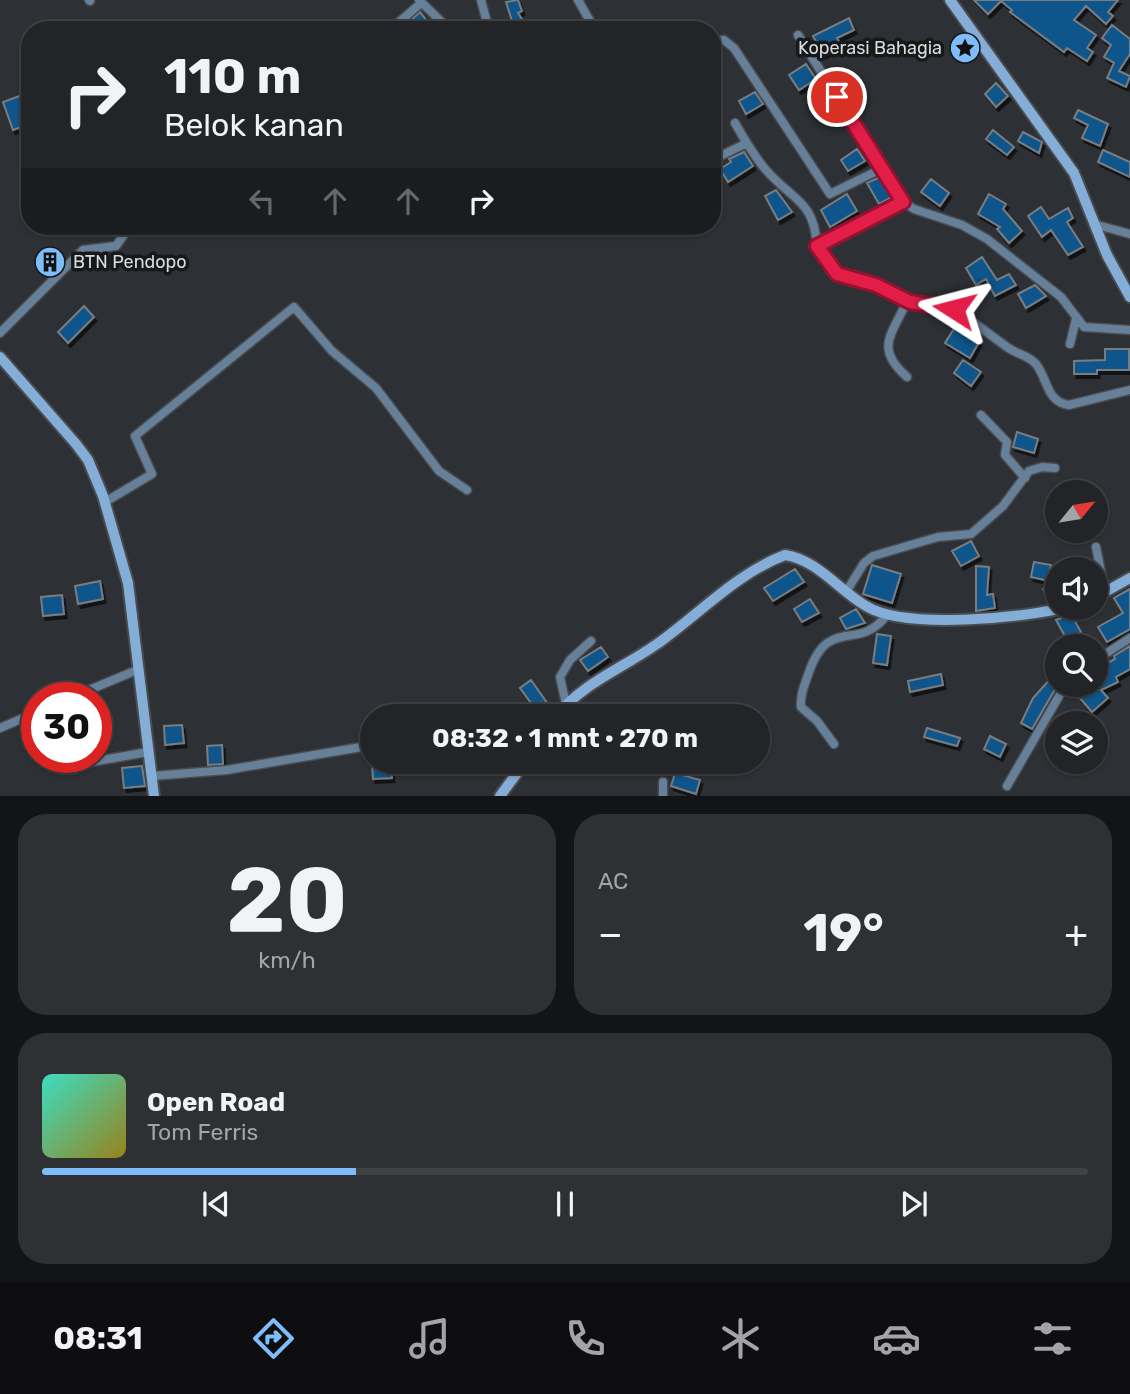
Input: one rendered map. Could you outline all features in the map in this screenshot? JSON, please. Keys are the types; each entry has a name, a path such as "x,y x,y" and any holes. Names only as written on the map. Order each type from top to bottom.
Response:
{"street":[{"path":"481,0 487,21"},
{"path":"578,0 591,21"},
{"path":"950,0 1067,163 1097,225 1107,255 1130,297"},
{"path":"400,21 420,2 440,21"},
{"path":"798,35 903,202 976,232 1061,297 1076,319 1090,330 1130,330"},
{"path":"721,40 734,48 830,194 881,169"},
{"path":"735,123 763,167 797,198 815,221 817,246 837,274 876,285 908,301 954,309 1036,365 1049,392 1059,403 1069,405 1130,390"},
{"path":"721,158 747,143"},
{"path":"817,246 903,202"},
{"path":"1097,225 1130,234"},
{"path":"0,333 83,250 116,246 124,235"},
{"path":"1120,275 1130,282"},
{"path":"907,377 891,362 887,349 908,301"},
{"path":"105,502 152,474 135,436 294,307 332,351 376,388 439,471 467,490"},
{"path":"1070,344 1076,319"},
{"path":"0,357 76,444 91,468 105,502 128,583 154,796"},
{"path":"981,415 1007,442 1005,455 1025,478"},
{"path":"846,592 864,563 873,556 938,537 965,536 976,531 1003,506 1033,469 1055,468"},
{"path":"1096,547 1097,557"},
{"path":"591,641 570,660 560,677 566,704 785,555 799,558 846,592 886,616 916,618 1029,615 1045,612"},
{"path":"1108,590 1130,578"},
{"path":"834,744 825,730 801,708 814,656 823,643 867,631 886,616"},
{"path":"1108,652 1130,638"},
{"path":"108,682 137,670"},
{"path":"1007,786 1058,697"},
{"path":"0,728 21,719"},
{"path":"152,776 228,770 360,747"},
{"path":"112,758 148,751"},
{"path":"504,794 517,774"},
{"path":"663,782 663,796"}],"building":[{"path":"518,0 522,11 518,13 523,21 512,21 506,2"},
{"path":"974,0 1118,0 1108,12 1113,16 1106,24 1086,6 1074,20 1096,35 1087,48 1093,52 1087,61 1067,48 1064,52 1010,12 1012,10 1001,1 988,14"},
{"path":"420,12 427,21 410,21"},
{"path":"849,18 854,30 837,38 841,45 823,55 813,36"},
{"path":"1112,25 1130,39 1130,54 1119,71 1130,76 1126,87 1107,78 1114,63 1104,57 1111,45 1102,38"},
{"path":"806,64 816,79 799,90 789,75"},
{"path":"996,83 1008,96 996,107 985,94"},
{"path":"755,92 763,104 746,114 739,101"},
{"path":"21,95 21,127 13,130 3,102"},
{"path":"1078,110 1108,124 1100,146 1082,138 1088,125 1074,118"},
{"path":"993,130 1014,147 1007,155 986,139"},
{"path":"1023,132 1042,142 1039,153 1018,141"},
{"path":"857,149 865,161 848,171 841,160"},
{"path":"1103,150 1130,162 1130,177 1098,162"},
{"path":"744,152 753,166 728,182 721,168 731,162 729,159"},
{"path":"880,177 892,197 879,204 867,183"},
{"path":"931,179 949,193 940,206 921,192"},
{"path":"776,190 792,212 778,220 765,196"},
{"path":"847,194 857,211 830,227 821,210"},
{"path":"989,194 1006,204 1003,209 1022,231 1009,243 997,229 1000,227 978,214"},
{"path":"1041,207 1049,219 1068,208 1073,218 1067,222 1083,247 1068,255 1051,230 1042,237 1028,216"},
{"path":"982,257 997,280 1009,274 1016,285 995,296 986,279 976,285 966,268"},
{"path":"1035,285 1046,296 1026,308 1018,294"},
{"path":"84,306 94,317 68,343 58,332"},
{"path":"955,327 979,342 970,358 945,343"},
{"path":"1105,349 1129,349 1129,370 1097,370 1097,374 1074,374 1074,361 1105,360"},
{"path":"963,360 981,372 971,386 954,373"},
{"path":"1017,432 1038,439 1034,453 1013,447"},
{"path":"971,541 979,556 961,566 952,551"},
{"path":"1034,562 1045,564 1045,580 1031,577"},
{"path":"872,565 901,574 892,603 863,594"},
{"path":"976,566 989,567 987,595 993,594 995,608 976,611"},
{"path":"795,569 804,582 773,601 764,588"},
{"path":"100,581 103,599 78,604 75,586"},
{"path":"1130,589 1130,629 1108,641 1108,634 1102,634 1098,627 1123,613 1114,598"},
{"path":"62,595 64,614 43,616 41,597"},
{"path":"810,599 819,613 802,622 794,609"},
{"path":"856,609 865,623 846,629 840,618"},
{"path":"1056,620 1074,620 1081,632 1064,634"},
{"path":"877,634 891,636 887,665 873,663"},
{"path":"1130,646 1130,669 1116,677 1118,682 1108,687 1108,663 1115,659 1114,656"},
{"path":"601,647 608,657 588,671 580,660"},
{"path":"941,674 943,685 910,692 908,681"},
{"path":"531,680 548,704 532,704 520,688"},
{"path":"1045,685 1045,697 1050,697 1032,729 1021,723 1033,698"},
{"path":"1079,697 1108,698 1093,711"},
{"path":"182,725 184,743 165,745 164,726"},
{"path":"927,728 960,738 957,746 924,737"},
{"path":"990,736 1006,744 1000,757 984,749"},
{"path":"222,745 223,764 208,765 207,746"},
{"path":"142,766 145,786 124,788 122,768"},
{"path":"373,774 392,774 392,778 373,779"},
{"path":"675,774 700,780 696,794 671,786"}],"place":[{"name":"Koperasi Bahagia","path":"965,48"},
{"name":"BTN Pendopo","path":"50,262"}],"route":[{"path":"837,97 903,202 817,246 837,274 876,285 910,302 954,309"}]}
